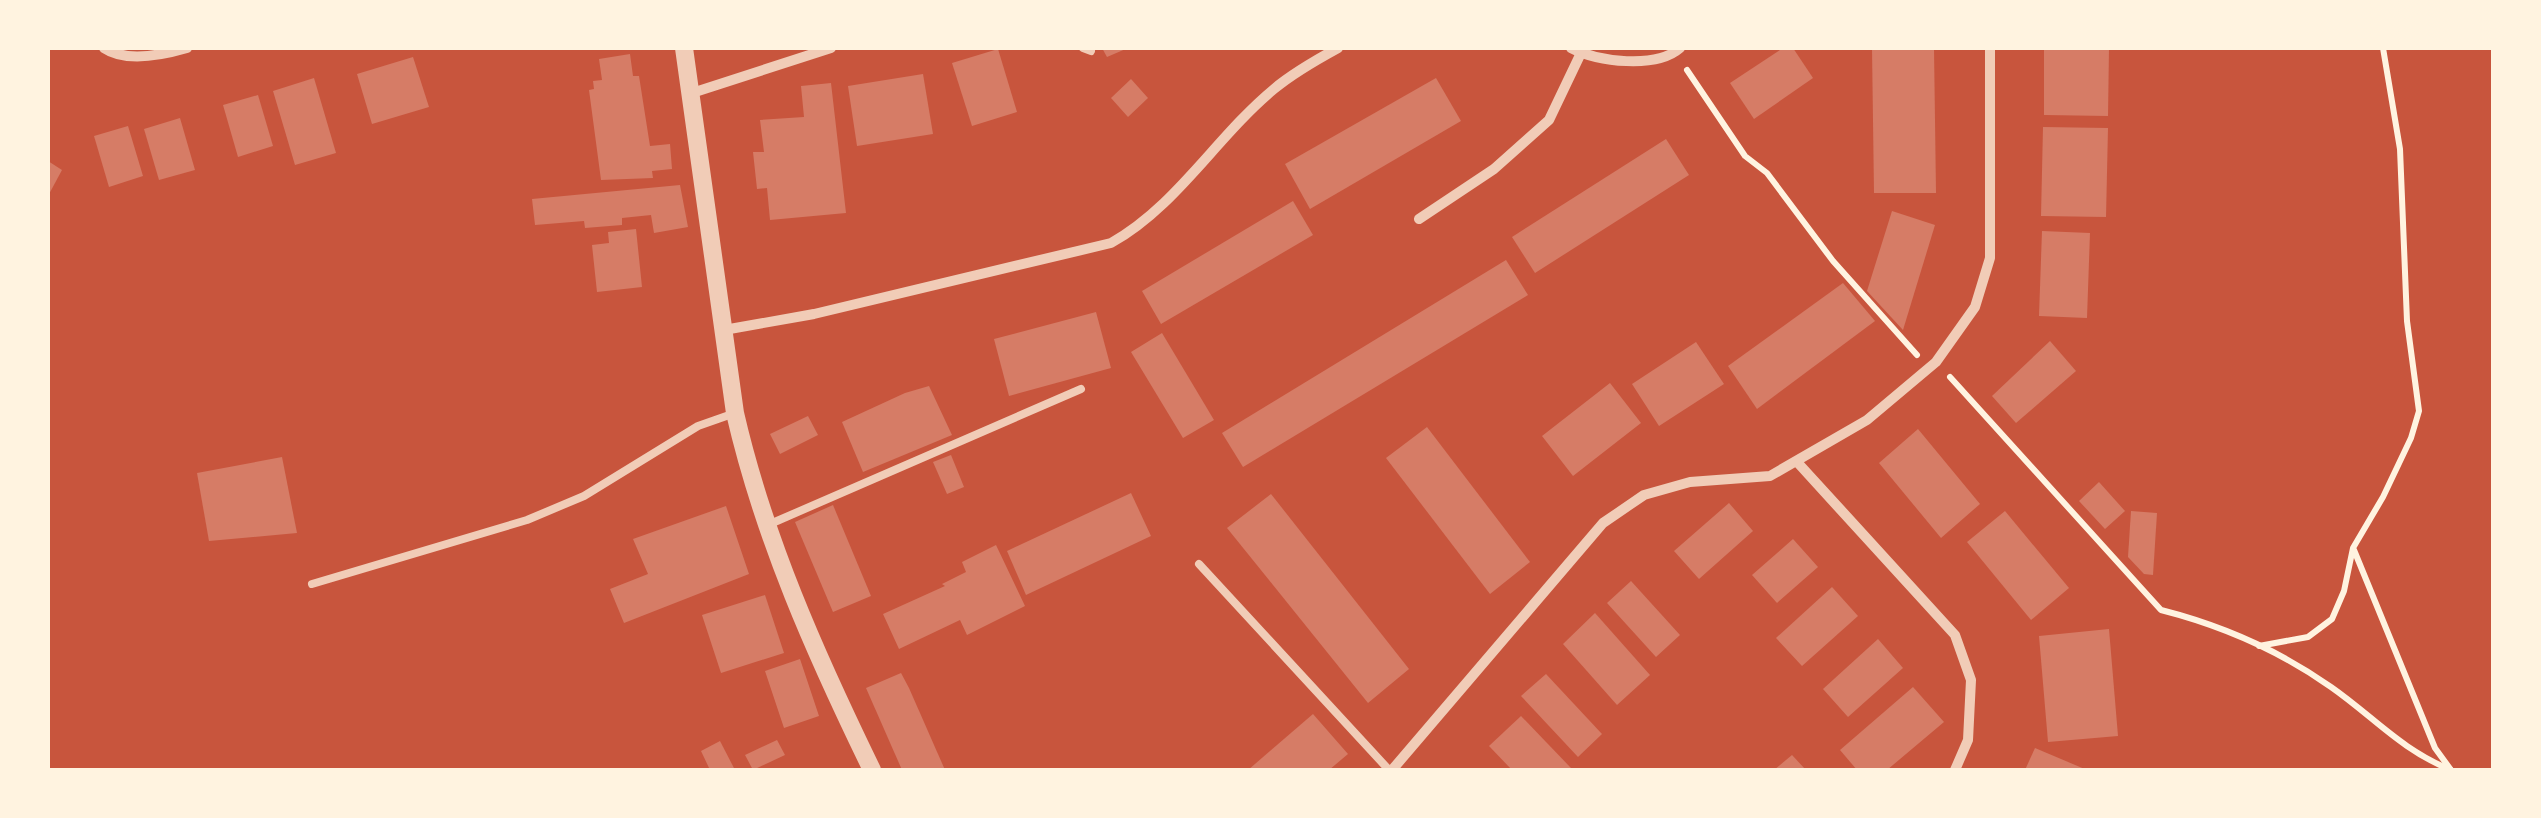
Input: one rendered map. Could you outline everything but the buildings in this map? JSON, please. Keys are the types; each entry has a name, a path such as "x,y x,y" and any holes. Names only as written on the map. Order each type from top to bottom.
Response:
{"street":[{"path":"104,48 113,54 162,56 187,48"},
{"path":"684,48 735,413 748,470 809,638 872,770"},
{"path":"692,93 800,52 831,48"},
{"path":"724,330 814,314 1111,243 1134,230 1172,195 1273,90 1338,48"},
{"path":"1391,770 1603,523 1644,495 1690,482 1770,476 1798,463 1867,420 1932,365 1975,307 1990,258 1990,48"},
{"path":"1420,219 1494,169 1549,120 1576,50 1634,62 1677,50"},
{"path":"1798,463 1955,635 1971,680 1968,740 1954,770"}],"lane":[{"path":"766,526 1081,389"},
{"path":"312,584 526,520 570,502 698,426 735,413"},
{"path":"1198,564 1391,770"}],"path":[{"path":"2260,646 2308,637 2332,618 2344,591 2353,548 2383,497 2411,438 2419,410 2407,320 2400,149 2383,48"},
{"path":"1677,50 1745,156 1767,173 1833,262 2161,610 2204,621 2260,646 2330,686 2396,741 2451,770"},
{"path":"2353,548 2435,748 2451,770"}]}
